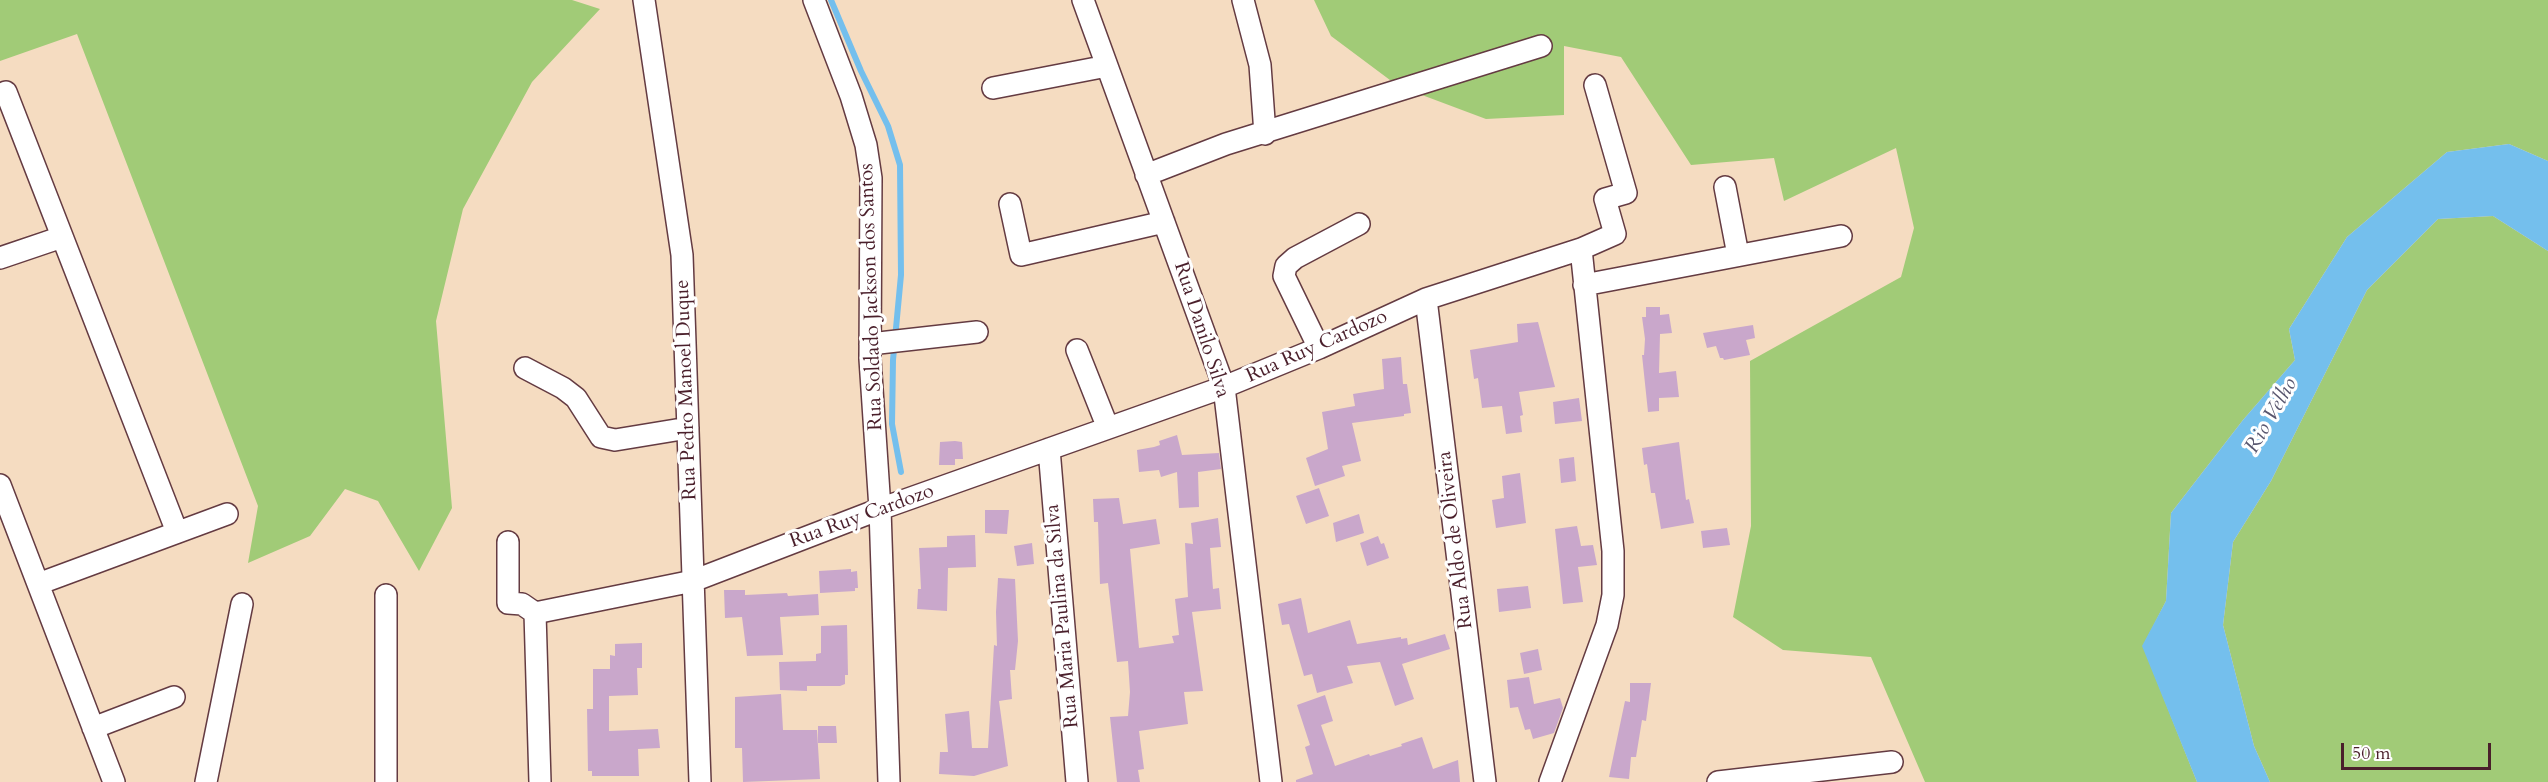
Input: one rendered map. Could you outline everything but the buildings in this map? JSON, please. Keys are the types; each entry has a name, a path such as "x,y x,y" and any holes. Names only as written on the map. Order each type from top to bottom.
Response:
{"street":[{"name":"Rua Pedro Manoel Duque","path":"644,0 682,255 700,782"},
{"name":"Rua Soldado Jackson dos Santos","path":"814,0 851,96 866,146 871,178 888,782"},
{"name":"Rua Danilo Silva","path":"1083,0 1224,387 1270,782"},
{"path":"1243,0 1260,65 1265,134"},
{"path":"1146,175 1226,144 1265,134 1540,46"},
{"path":"993,88 1107,66"},
{"name":"Rua Ruy Cardozo","path":"535,613 693,581 880,509 1224,387 1319,348 1426,298 1581,249 1615,234 1605,199 1626,193 1595,85"},
{"path":"6,92 177,532"},
{"path":"1725,187 1738,255"},
{"path":"1010,204 1021,255 1164,222"},
{"path":"1319,348 1284,276 1286,266 1296,258 1359,224"},
{"path":"1584,285 1841,236"},
{"path":"0,258 62,237"},
{"path":"1550,782 1607,625 1613,595 1613,551 1581,249"},
{"name":"Rua Aldo de Oliveira","path":"1426,298 1485,782"},
{"path":"876,343 977,332"},
{"path":"1077,350 1108,428"},
{"path":"525,368 563,388 576,398 602,437 615,440 688,428"},
{"name":"Rua Maria Paulina da Silva","path":"1049,450 1077,782"},
{"path":"0,485 114,782"},
{"path":"38,584 227,514"},
{"path":"508,542 508,603 522,604 535,613 540,782"},
{"path":"386,595 386,782"},
{"path":"206,782 242,604"},
{"path":"93,728 174,697"},
{"path":"1718,782 1892,762"}],"green space":[{"path":"0,0 572,0 600,9 532,82 463,209 436,321 452,508 419,571 378,501 345,489 310,536 248,563 258,506 77,34 0,61"},
{"path":"1314,0 2548,0 2548,161 2509,144 2447,152 2347,237 2289,329 2295,360 2243,420 2171,513 2166,601 2143,646 2197,782 1925,782 1871,657 1783,650 1733,617 1751,526 1750,361 1901,277 1914,228 1896,148 1784,201 1774,158 1691,165 1621,57 1564,46 1564,115 1486,119 1398,86 1331,36"},
{"path":"2493,216 2548,251 2548,782 2270,782 2254,746 2223,625 2233,542 2271,481 2367,290 2438,219"}],"water":[{"name":"Rio Velho","path":"2509,144 2548,161 2548,251 2493,216 2438,219 2367,290 2271,481 2233,542 2223,625 2254,746 2270,782 2197,782 2142,646 2166,601 2171,513 2243,420 2295,360 2289,329 2347,237 2447,152"}],"waterway":[{"path":"831,0 861,71 888,126 900,165 901,275 893,360 892,424 901,472"}]}
